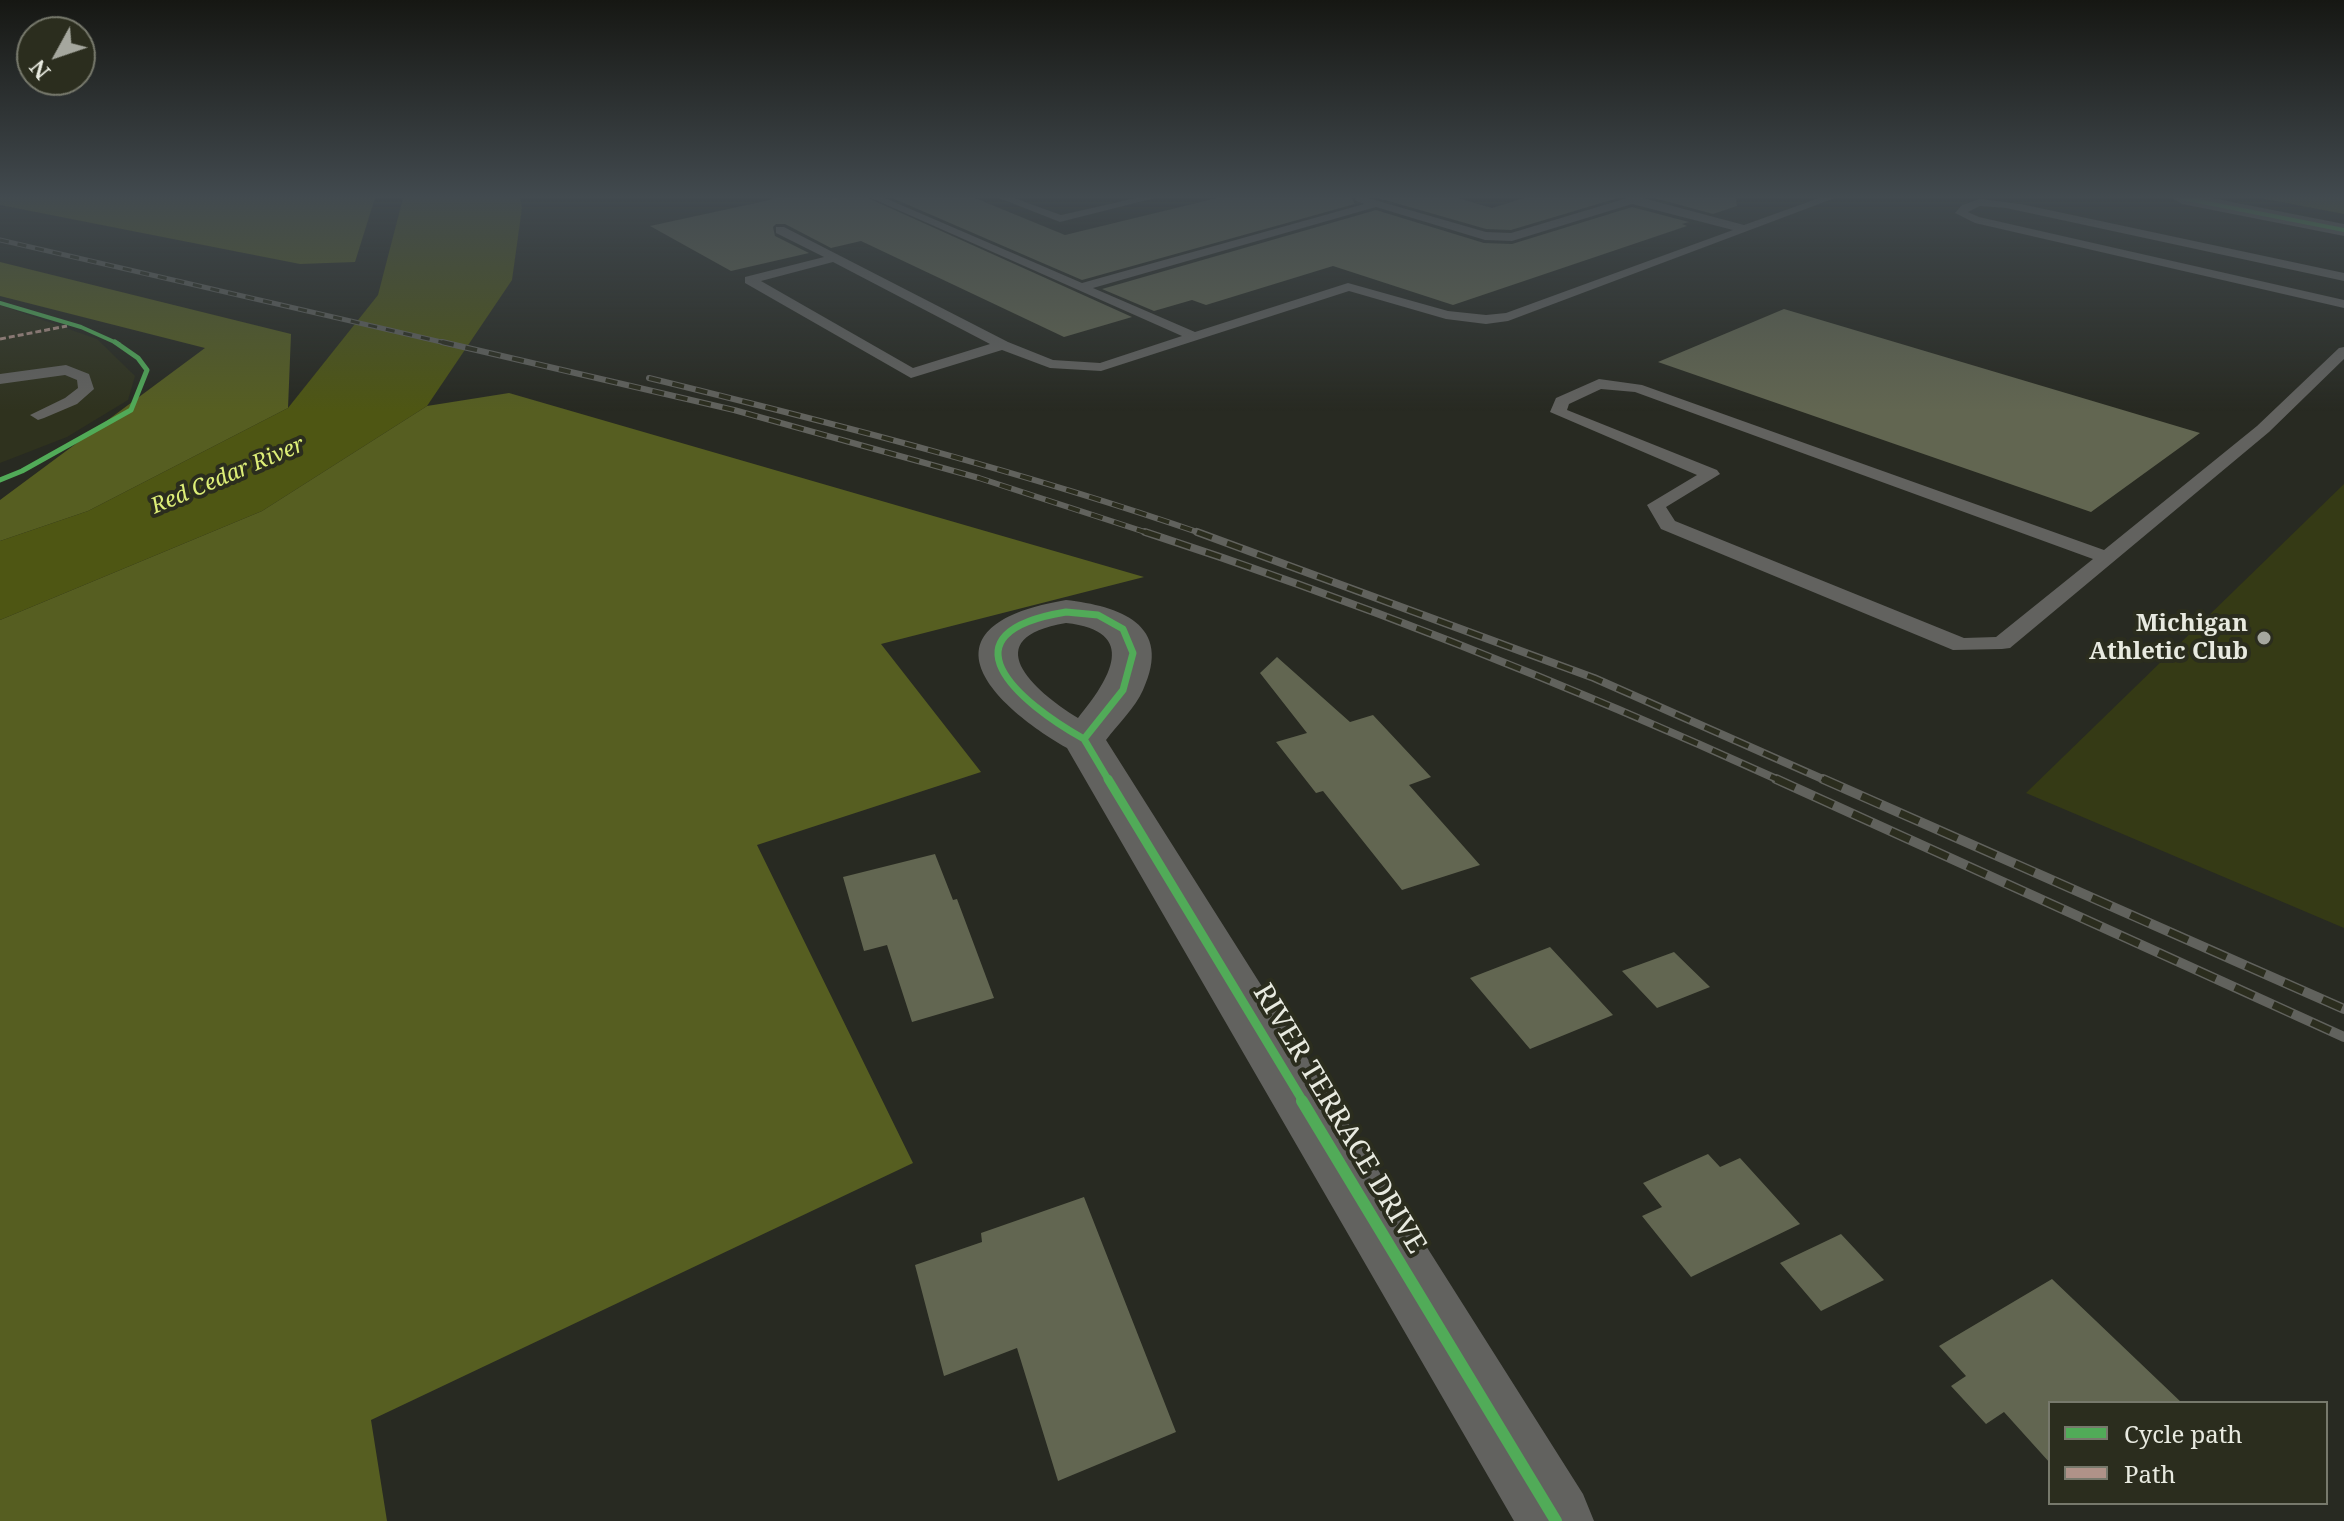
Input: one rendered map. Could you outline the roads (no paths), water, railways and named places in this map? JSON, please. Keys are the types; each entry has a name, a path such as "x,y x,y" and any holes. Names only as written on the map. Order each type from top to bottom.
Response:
{"street":[{"name":"RIVER TERRACE DRIVE","path":"1084,739 1556,1521"}],"lane":[{"path":"793,269 750,280 911,373 1003,345"},
{"path":"857,269 1003,345 1040,362 1068,370 1101,367 1348,287 1373,290 1460,321 1489,321 1508,317 1637,269"},
{"path":"1039,269 1193,336"},
{"path":"1081,287 1145,269"},
{"path":"2190,269 2344,304"},
{"path":"2307,269 2344,277"},
{"path":"2106,557 1637,388 1599,384 1562,401 1558,412 1711,474 1656,505 1668,525 1961,645 2002,643 2263,429 2344,351"},
{"path":"0,379 32,372 66,370 84,377 86,389 71,401 38,415"}],"water":[{"name":"Red Cedar River","path":"385,269 514,269 512,280 427,406 262,511 0,620 0,541 88,511 288,408 378,295"}],"railway":[{"path":"125,269 450,344"},
{"path":"442,342 734,410 979,478 1151,534"},
{"path":"649,378 997,469 1203,534"},
{"path":"1145,532 1151,534"},
{"path":"1197,532 1594,678 1827,781"},
{"path":"1151,534 1387,617 1625,712 1781,781"},
{"path":"1776,779 2344,1037"},
{"path":"1823,779 2344,1009"}],"place":[{"name":"Michigan Athletic Club","path":"2264,638"}]}
